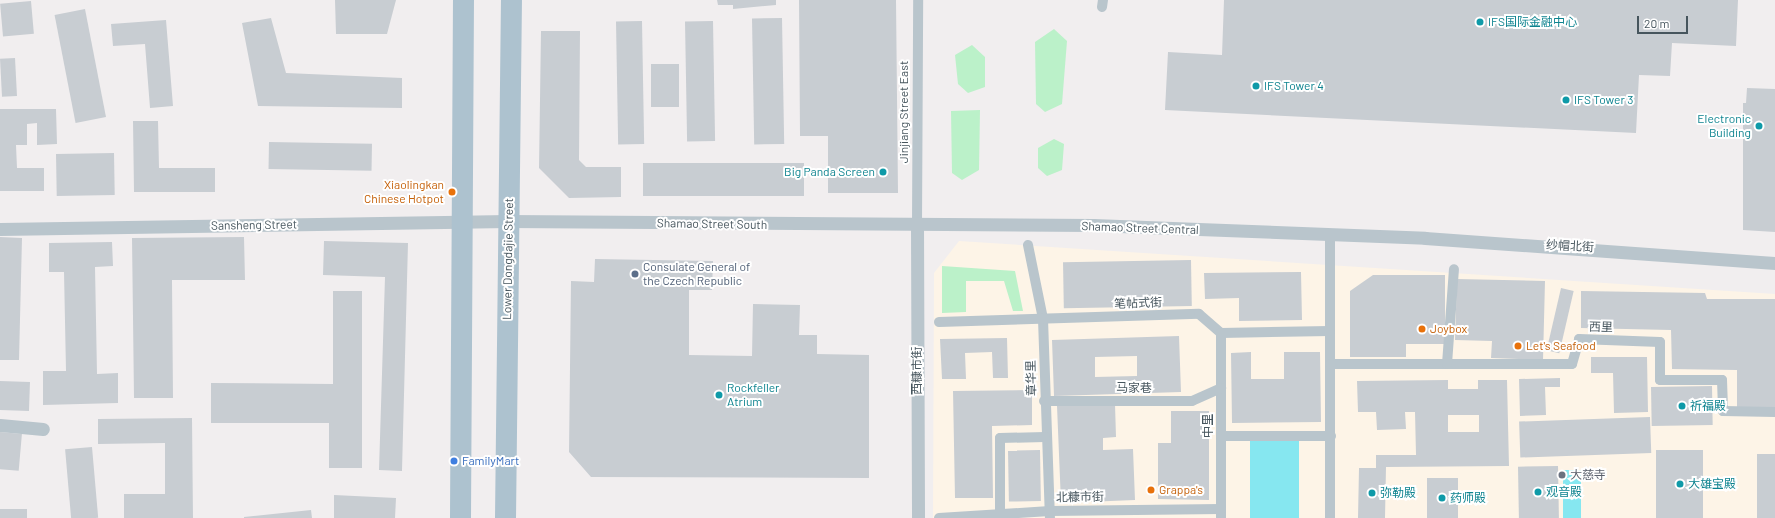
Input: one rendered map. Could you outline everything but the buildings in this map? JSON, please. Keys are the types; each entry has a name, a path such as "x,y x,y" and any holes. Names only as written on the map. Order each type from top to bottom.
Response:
{"main road":[{"path":"460,518 460,222 463,0"},
{"name":"Lower Dongdajie Street","path":"505,518 511,0"}],"street":[{"name":"Jinjiang Street East","path":"917,225 918,0"},
{"name":"Sansheng Street","path":"0,229 508,221"},
{"name":"Shamao Street South","path":"508,221 917,225"},
{"name":"Shamao Street Central","path":"917,225 1093,225 1364,237"},
{"name":"西糠市街","path":"917,225 918,518"},
{"path":"1330,236 1330,518"},
{"name":"纱帽北街","path":"1364,237 1585,247 1775,263"},
{"name":"章华里","path":"1028,245 1042,319 1044,401 1050,514"},
{"path":"1447,364 1454,269"},
{"name":"笔帖式街","path":"939,322 1199,314 1221,334"},
{"path":"1221,334 1330,331"},
{"name":"中里","path":"1221,334 1221,513"},
{"name":"西里","path":"1331,364 1572,364 1579,339 1660,342 1660,380 1722,380 1723,411 1775,412"},
{"name":"马家巷","path":"1044,401 1192,401 1221,388"},
{"path":"0,425 43,429"},
{"path":"1221,436 1331,436"},
{"path":"1000,515 1000,438 1046,437"},
{"name":"北糠市街","path":"939,518 1050,514 1221,513"}],"shaded area":[{"path":"959,241 1775,294 1775,518 933,518 934,273"}],"green space":[{"path":"1054,29 1067,41 1062,104 1045,112 1036,104 1035,42"},
{"path":"972,45 985,57 985,87 968,93 958,84 955,55"},
{"path":"980,110 979,170 962,180 952,173 951,111"},
{"path":"1054,139 1064,144 1062,170 1047,176 1038,168 1038,148"},
{"path":"942,266 1015,271 1023,311 1013,311 1004,281 966,281 966,312 942,313"}],"water":[{"path":"1250,439 1299,439 1299,518 1250,518"},
{"path":"1563,470 1581,470 1581,518 1563,518"}],"place":[{"name":"IFS国际金融中心","path":"1480,22"},
{"name":"IFS Tower 4","path":"1256,86"},
{"name":"IFS Tower 3","path":"1566,100"},
{"name":"Electronic Building","path":"1759,126"},
{"name":"Big Panda Screen","path":"883,172"},
{"name":"Xiaolingkan Chinese Hotpot","path":"452,192"},
{"name":"Consulate General of the Czech Republic","path":"635,274"},
{"name":"Joybox","path":"1422,329"},
{"name":"Let's Seafood","path":"1518,346"},
{"name":"Rockfeller Atrium","path":"719,395"},
{"name":"祈福殿","path":"1682,406"},
{"name":"FamilyMart","path":"454,461"},
{"name":"大慈寺","path":"1562,475"},
{"name":"大雄宝殿","path":"1680,484"},
{"name":"Grappa's","path":"1151,490"},
{"name":"观音殿","path":"1538,492"},
{"name":"弥勒殿","path":"1372,493"},
{"name":"药师殿","path":"1442,498"}]}
